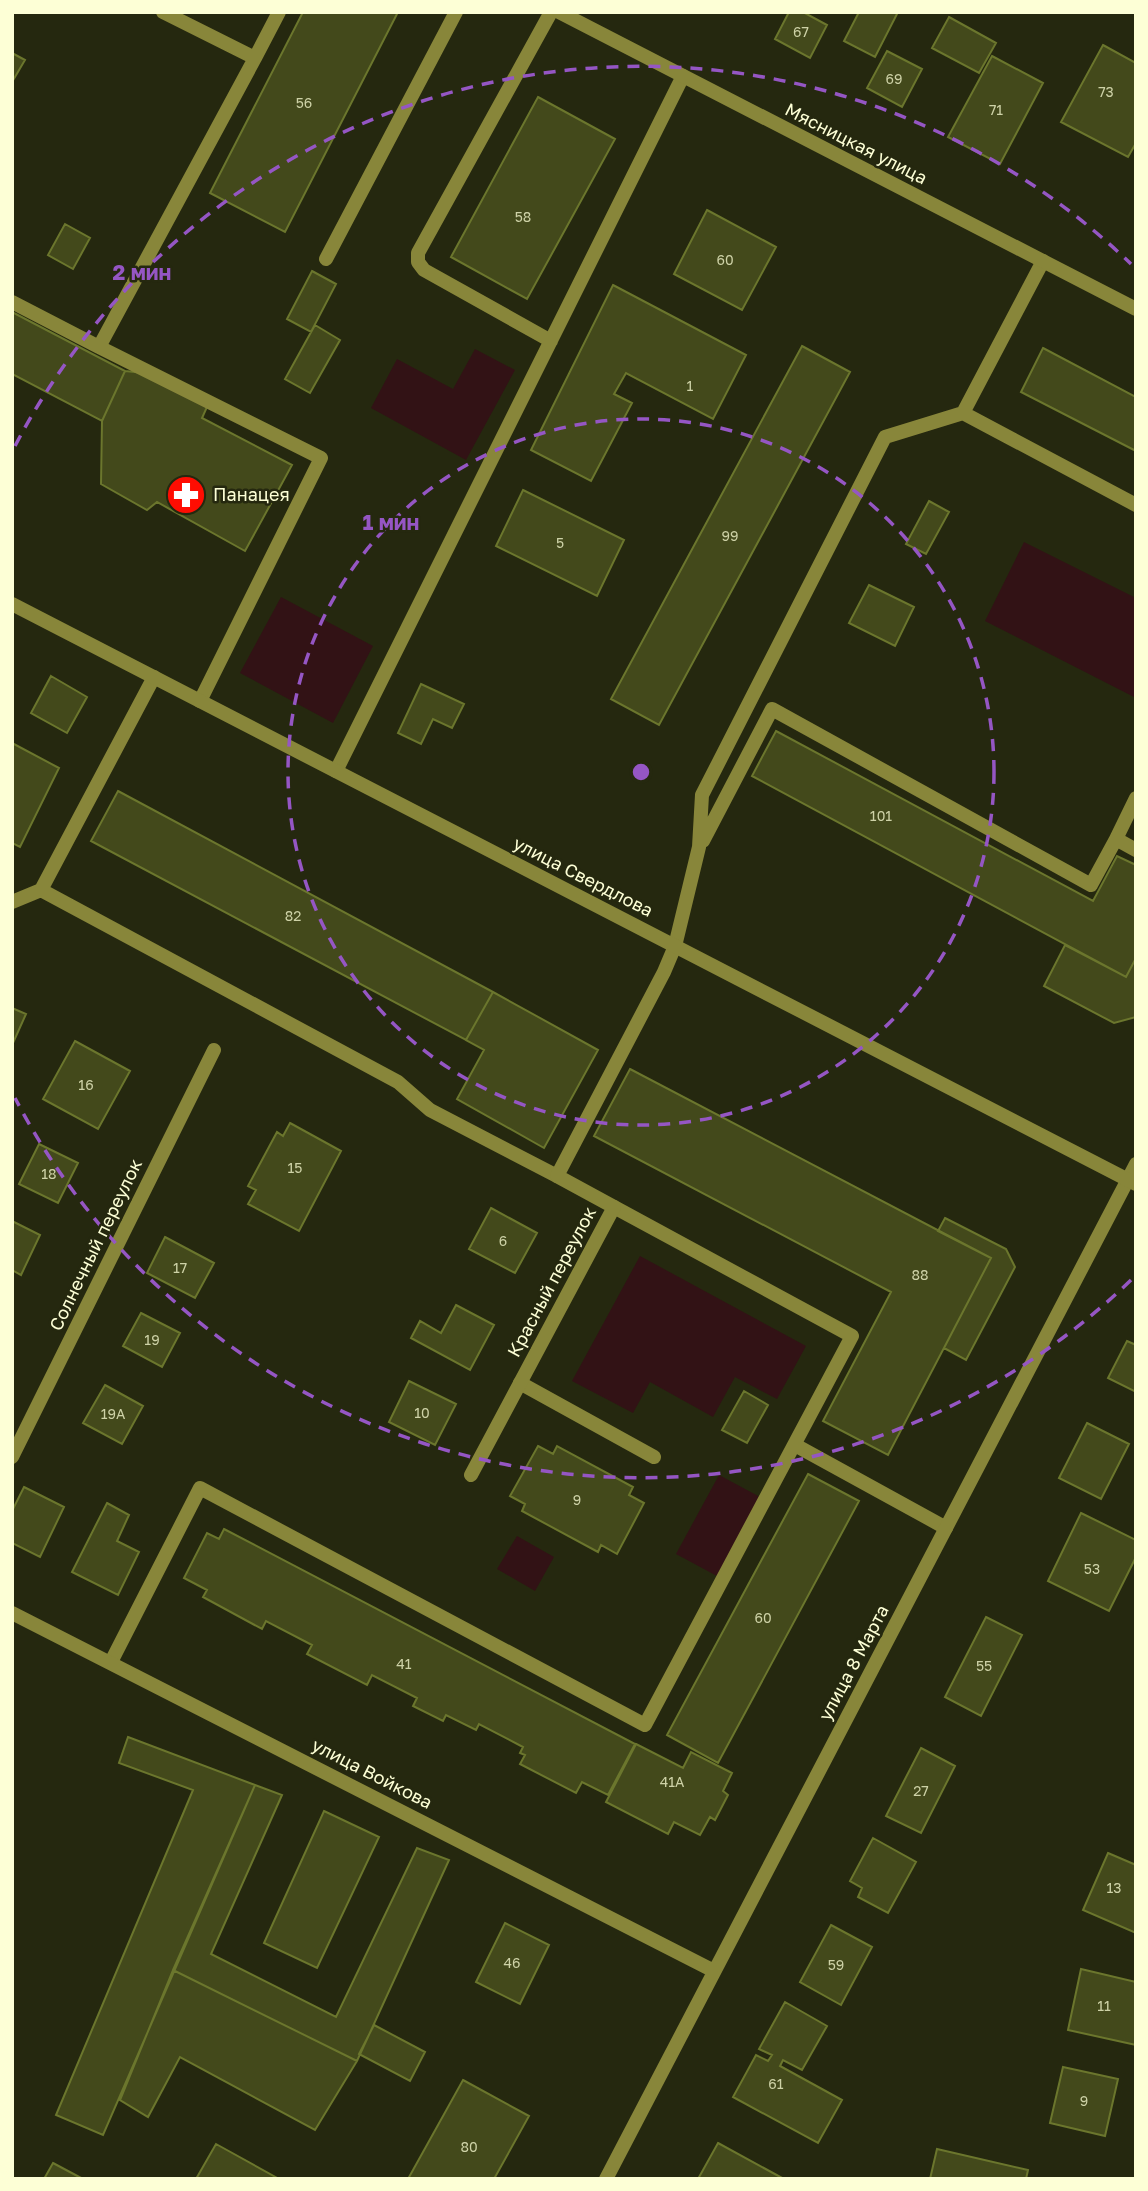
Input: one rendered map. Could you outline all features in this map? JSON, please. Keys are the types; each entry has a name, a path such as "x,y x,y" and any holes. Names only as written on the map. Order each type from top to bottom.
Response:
{"street":[{"path":"163,12 255,58"},
{"path":"100,347 279,12"},
{"path":"326,259 456,12"},
{"path":"551,341 424,270 418,262 418,253 560,13"},
{"name":"Мясницкая улица","path":"560,13 1136,309"},
{"path":"336,771 684,76"},
{"path":"963,413 1043,261"},
{"path":"12,302 321,458 200,701"},
{"path":"557,1176 658,985 675,946 699,847 702,795 884,437 963,413 1136,505"},
{"name":"улица Свердлова","path":"12,604 1132,1182"},
{"path":"12,902 41,890 154,677"},
{"path":"699,847 772,709 1091,884 1136,798"},
{"path":"1116,839 1136,850"},
{"name":"Красный переулок","path":"41,890 398,1082 430,1110 614,1207 471,1475"},
{"name":"Солнечный переулок","path":"12,1457 214,1050"},
{"name":"улица 8 Марта","path":"606,2179 946,1528 1132,1182 1136,1164"},
{"path":"111,1662 200,1488 645,1725 852,1336 614,1207"},
{"path":"520,1383 654,1457"},
{"path":"795,1446 946,1528"},
{"name":"улица Войкова","path":"12,1613 714,1971"}],"shaded area":[{"path":"475,349 515,370 466,460 371,408 397,359 453,389"},
{"path":"1024,542 1136,598 1136,698 985,621"},
{"path":"281,597 373,646 333,723 240,673"},
{"path":"640,1256 806,1346 777,1399 735,1377 713,1417 650,1382 633,1413 572,1381"},
{"path":"719,1475 760,1497 717,1576 676,1554"},
{"path":"517,1536 554,1557 535,1591 497,1569"}],"building":[{"path":"303,12 398,12 285,232 210,193"},
{"path":"789,12 803,12 827,25 810,58 775,39"},
{"path":"859,12 898,12 875,57 844,41"},
{"path":"949,17 996,43 979,73 932,48"},
{"path":"1103,45 1136,63 1136,143 1128,157 1061,122"},
{"path":"887,51 922,69 902,107 867,88"},
{"path":"12,53 25,60 12,82"},
{"path":"992,56 1043,83 1000,164 948,137"},
{"path":"538,97 615,139 527,299 451,257"},
{"path":"707,210 776,247 742,310 674,274"},
{"path":"65,224 90,238 73,269 48,255"},
{"path":"312,271 336,284 311,332 287,319"},
{"path":"613,285 746,355 713,419 626,373 614,394 632,403 591,481 531,450"},
{"path":"12,312 125,371 102,421 12,374"},
{"path":"315,325 340,340 310,393 285,379"},
{"path":"802,346 850,372 659,725 611,699"},
{"path":"1043,348 1136,397 1136,451 1021,392"},
{"path":"125,371 154,374 207,407 202,418 292,465 245,551 157,502 147,510 101,484 102,421"},
{"path":"523,490 624,540 597,596 496,546"},
{"path":"929,501 949,512 926,554 906,544"},
{"path":"869,585 914,607 895,646 849,623"},
{"path":"51,676 87,697 67,733 31,713"},
{"path":"421,684 464,704 452,728 433,719 421,744 398,733"},
{"path":"776,731 1093,901 1117,856 1136,865 1136,958 1126,977 752,776"},
{"path":"12,743 59,768 20,847 12,843"},
{"path":"118,791 493,992 466,1040 91,841"},
{"path":"1065,945 1126,977 1136,958 1136,1017 1114,1023 1044,986"},
{"path":"493,992 598,1050 544,1148 457,1099 484,1050 466,1040"},
{"path":"12,1008 26,1014 13,1043 12,1042"},
{"path":"75,1041 130,1071 98,1129 43,1099"},
{"path":"630,1069 991,1258 888,1455 823,1421 891,1292 594,1136"},
{"path":"290,1123 341,1151 299,1231 248,1204 256,1190 248,1186 277,1132 283,1136"},
{"path":"39,1144 78,1163 58,1203 19,1184"},
{"path":"491,1208 537,1233 515,1273 469,1249"},
{"path":"945,1218 1006,1249 1015,1267 966,1360 944,1348 991,1258 938,1231"},
{"path":"12,1221 40,1235 21,1275 12,1270"},
{"path":"165,1237 214,1263 195,1298 147,1273"},
{"path":"456,1305 494,1325 470,1370 411,1338 420,1321 441,1333"},
{"path":"141,1313 180,1333 162,1367 123,1346"},
{"path":"1127,1341 1136,1345 1136,1392 1108,1378"},
{"path":"409,1381 456,1404 435,1445 389,1422"},
{"path":"105,1385 143,1406 122,1444 83,1423"},
{"path":"744,1391 768,1405 747,1443 722,1430"},
{"path":"1087,1423 1129,1444 1101,1499 1059,1478"},
{"path":"538,1446 553,1454 557,1446 633,1487 629,1495 644,1503 617,1554 601,1545 598,1552 522,1511 525,1504 510,1496"},
{"path":"808,1474 859,1501 718,1763 667,1735"},
{"path":"24,1487 64,1507 40,1557 12,1543 12,1511"},
{"path":"107,1503 129,1515 117,1541 139,1552 118,1595 72,1572"},
{"path":"1081,1513 1136,1540 1136,1557 1109,1611 1048,1581"},
{"path":"224,1529 635,1744 608,1795 582,1782 576,1793 520,1764 525,1755 520,1753 523,1747 479,1724 476,1730 446,1715 443,1721 413,1706 417,1698 372,1675 367,1685 307,1654 312,1645 266,1621 262,1629 203,1597 207,1590 184,1578 207,1533 219,1539"},
{"path":"986,1617 1022,1635 981,1716 945,1697"},
{"path":"128,1737 255,1785 103,2135 56,2115 193,1790 119,1763"},
{"path":"636,1744 683,1768 691,1752 732,1773 723,1791 728,1795 715,1820 710,1817 700,1835 674,1822 668,1834 606,1802"},
{"path":"921,1748 955,1766 921,1833 886,1816"},
{"path":"255,1785 282,1795 211,1954 336,2017 417,1848 449,1860 357,2061 173,1970"},
{"path":"324,1811 379,1837 317,1968 264,1943"},
{"path":"873,1838 916,1862 888,1913 858,1897 862,1888 850,1881"},
{"path":"1108,1853 1136,1865 1136,1933 1083,1910"},
{"path":"505,1923 549,1945 520,2004 476,1982"},
{"path":"831,1925 872,1947 841,2005 800,1982"},
{"path":"1081,1969 1136,1982 1136,2045 1068,2030"},
{"path":"173,1970 357,2061 315,2130 180,2057 148,2117 120,2100"},
{"path":"785,2002 827,2026 802,2070 783,2060 780,2066 842,2100 818,2143 733,2097 756,2055 768,2061 772,2055 759,2049"},
{"path":"374,2025 425,2052 410,2081 359,2054"},
{"path":"1063,2067 1118,2079 1105,2136 1050,2123"},
{"path":"463,2080 529,2116 494,2179 408,2179"},
{"path":"718,2143 784,2179 698,2179"},
{"path":"216,2144 279,2179 196,2179"},
{"path":"937,2149 1028,2170 1026,2179 930,2179"},
{"path":"53,2163 83,2179 44,2179"}],"place":[{"name":"Панацея","path":"186,495"}]}
